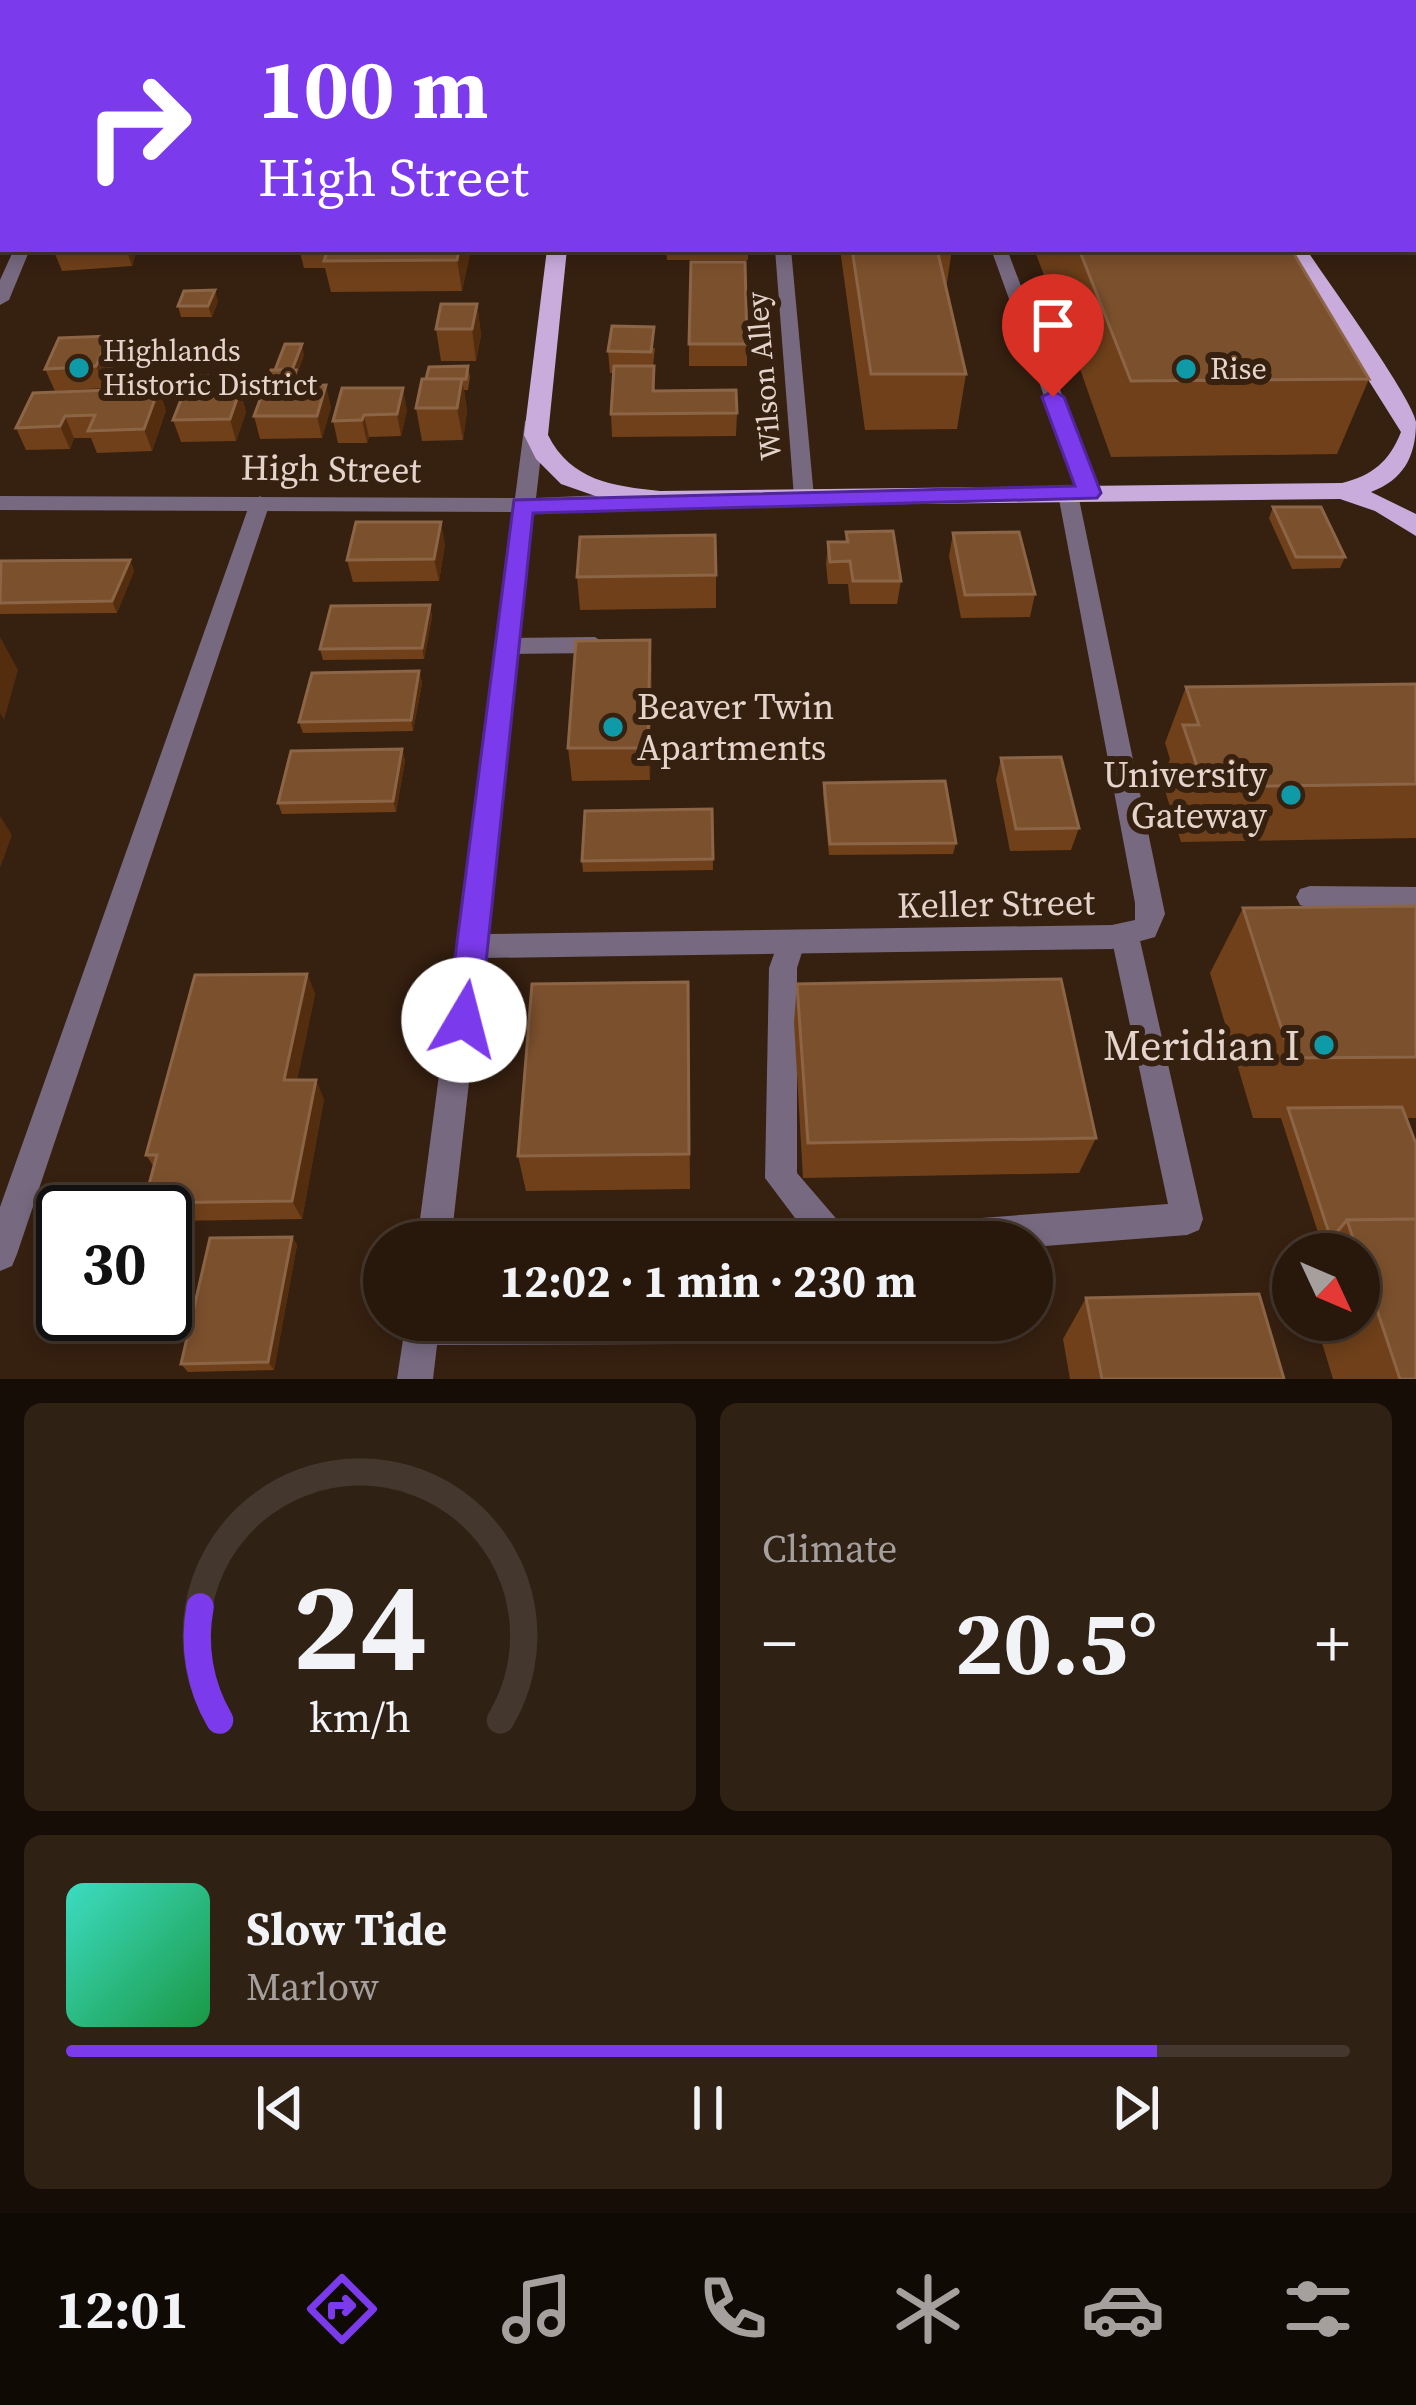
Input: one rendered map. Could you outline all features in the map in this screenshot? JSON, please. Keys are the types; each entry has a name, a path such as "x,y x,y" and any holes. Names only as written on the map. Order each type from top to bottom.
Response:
{"main road":[{"path":"536,422 557,252"},
{"path":"1299,252 1414,434 1388,477 1342,491"},
{"name":"High Street","path":"536,422 536,435 547,460 566,477 614,494 660,499 1342,491"},
{"path":"1342,491 1384,505 1416,526"}],"street":[{"path":"0,300 21,252"},
{"name":"Wilson Alley","path":"783,252 804,497"},
{"path":"1001,252 1078,493"},
{"path":"437,1221 536,422"},
{"name":"Keller Street","path":"473,946 1124,936 1144,929 1151,914 1078,493"},
{"name":"High Street","path":"0,503 522,506 660,499"},
{"path":"0,1254 260,503"},
{"path":"506,646 596,645"},
{"path":"1310,897 1416,898"},
{"path":"1053,1229 1186,1219 1124,936"},
{"path":"791,943 783,968 781,1178 817,1221"},
{"path":"415,1379 421,1341"}],"building":[{"path":"327,252 458,252 457,260 324,261"},
{"path":"852,252 938,252 966,374 871,374"},
{"path":"1080,252 1293,252 1369,379 1131,381"},
{"path":"691,262 745,262 747,344 689,344"},
{"path":"215,290 208,306 178,306 184,291"},
{"path":"441,304 477,304 472,329 436,329"},
{"path":"612,326 654,327 651,352 608,351"},
{"path":"109,336 96,366 45,369 59,338"},
{"path":"285,344 302,344 292,370 275,370"},
{"path":"468,366 466,379 426,379 429,367"},
{"path":"614,366 654,366 653,391 736,390 737,413 611,414"},
{"path":"271,370 296,370 291,386 326,385 317,416 254,416"},
{"path":"207,376 202,391 240,390 230,419 173,420 190,377"},
{"path":"422,379 462,379 457,408 416,408"},
{"path":"159,388 144,429 88,431 95,415 65,416 60,426 16,428 33,393"},
{"path":"342,388 403,388 397,414 333,421"},
{"path":"1273,507 1321,507 1345,557 1296,557"},
{"path":"356,522 441,522 434,559 347,560"},
{"path":"893,531 901,581 853,581 850,561 830,562 828,542 848,542 846,532"},
{"path":"1019,532 1035,594 965,595 953,533"},
{"path":"715,535 716,575 577,577 580,537"},
{"path":"130,560 112,601 0,603 1,561"},
{"path":"430,605 422,648 320,649 331,606"},
{"name":"Beaver Twin Apartments","path":"650,640 648,748 568,748 576,641"},
{"path":"419,671 411,720 299,722 312,673"},
{"path":"1416,684 1416,784 1204,787 1183,725 1199,725 1186,687"},
{"path":"402,749 393,801 278,803 291,751"},
{"path":"1061,757 1079,828 1016,829 1001,758"},
{"path":"945,781 956,843 830,844 824,783"},
{"path":"712,809 713,859 582,861 585,811"},
{"path":"1416,906 1416,1057 1291,1058 1243,908"},
{"path":"307,974 284,1080 316,1080 292,1201 192,1202 192,1185 149,1185 157,1155 146,1155 195,975"},
{"path":"1061,979 1096,1138 808,1143 797,984"},
{"path":"688,982 689,1154 518,1156 532,984"},
{"path":"1402,1107 1416,1144 1416,1219 1347,1220 1336,1233 1329,1233 1288,1108"},
{"path":"1416,1219 1416,1379 1400,1379 1380,1319 1380,1233 1351,1233 1347,1220"},
{"path":"292,1237 268,1362 181,1364 186,1341 192,1341 192,1316 210,1238"},
{"path":"1259,1294 1284,1379 1102,1379 1086,1298"}],"place":[{"name":"Highlands Historic District","path":"79,368"},
{"name":"Rise","path":"1186,369"},
{"name":"Beaver Twin Apartments","path":"613,727"},
{"name":"University Gateway","path":"1291,795"},
{"name":"Meridian I","path":"1324,1045"}],"route":[{"path":"464,1020 522,506 660,499 1089,493 1053,397"}]}
